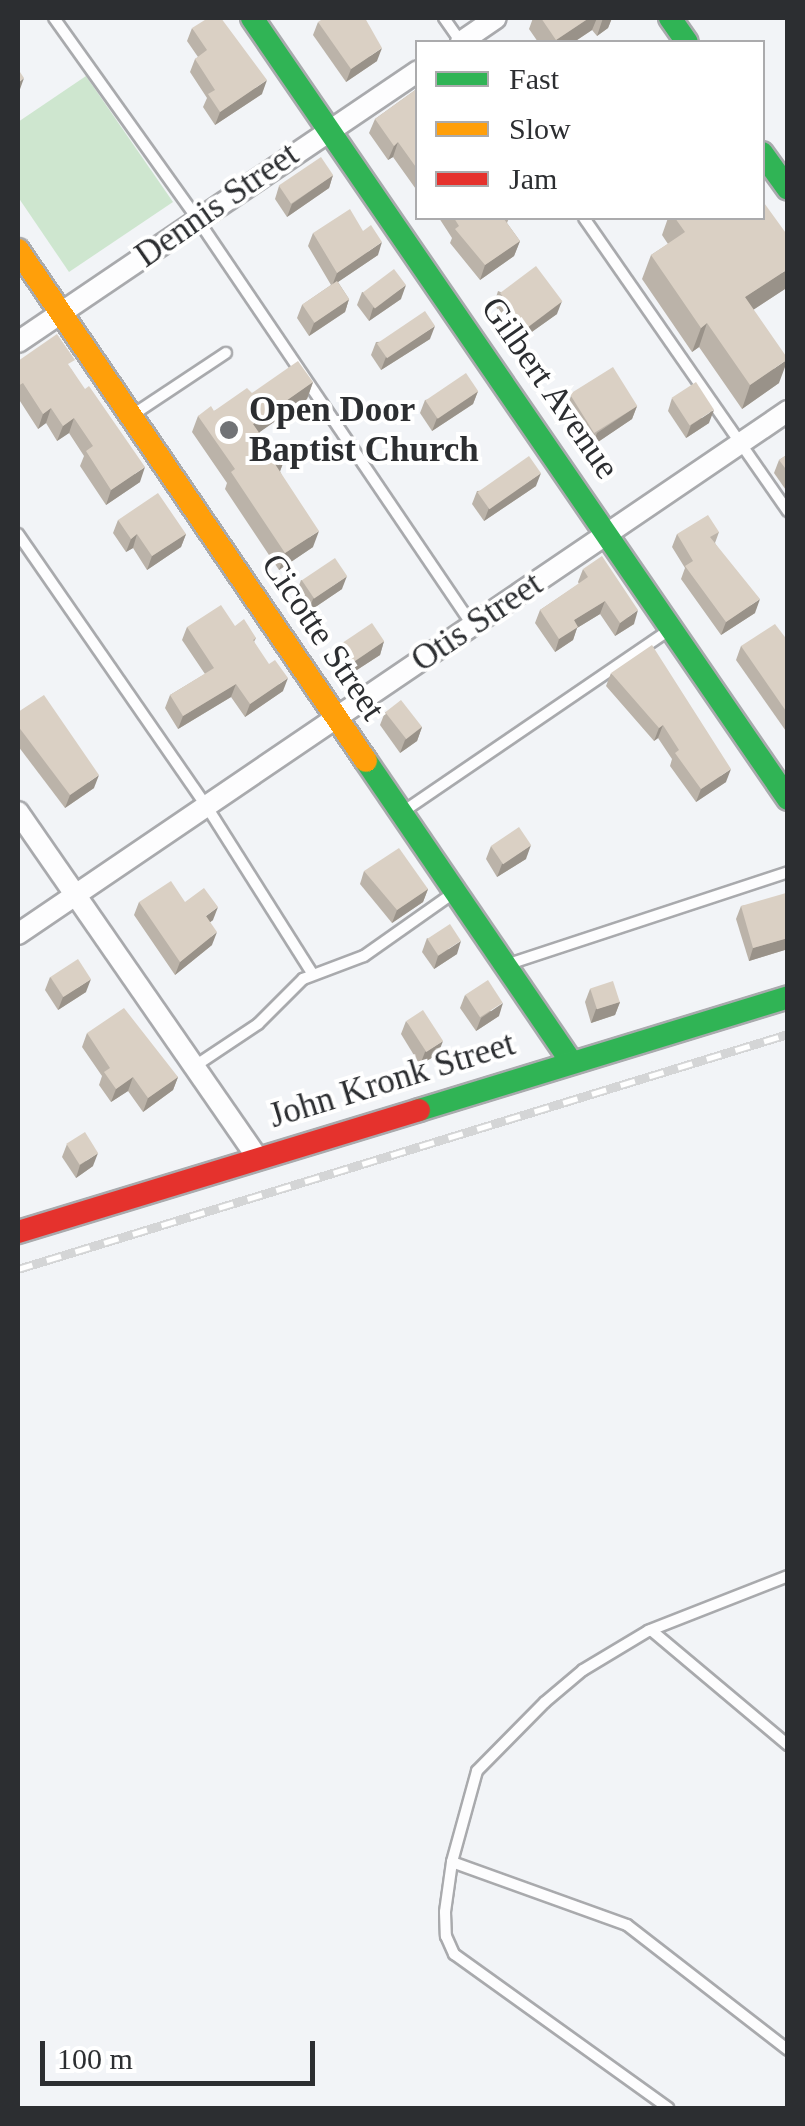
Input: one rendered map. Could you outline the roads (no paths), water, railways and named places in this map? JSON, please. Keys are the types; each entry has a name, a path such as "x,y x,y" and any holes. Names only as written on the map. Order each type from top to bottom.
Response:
{"street":[{"name":"Gilbert Avenue","path":"252,18 788,799"},
{"path":"464,40 496,18"},
{"path":"670,18 686,40"},
{"name":"Dennis Street","path":"18,342 415,73"},
{"path":"765,157 788,189"},
{"name":"Cicotte Street","path":"18,250 571,1062"},
{"name":"Otis Street","path":"18,934 788,411"},
{"path":"18,812 257,1157"},
{"name":"John Kronk Street","path":"18,1232 788,997"}],"lane":[{"path":"54,18 198,220 472,626"},
{"path":"444,18 460,40"},
{"path":"585,220 788,511"},
{"path":"130,416 226,353"},
{"path":"18,534 208,807 312,973"},
{"path":"400,813 671,630"},
{"path":"503,966 788,872"},
{"path":"194,1066 258,1024 312,973 364,956 454,892"},
{"path":"668,2108 454,1954 446,1936 445,1912 452,1862 477,1771 584,1670 651,1630 788,1576"},
{"path":"651,1630 788,1745"},
{"path":"452,1862 627,1926 788,2050"}],"railway":[{"path":"18,1269 788,1034"}],"place":[{"name":"Open Door Baptist Church","path":"229,430"}]}
